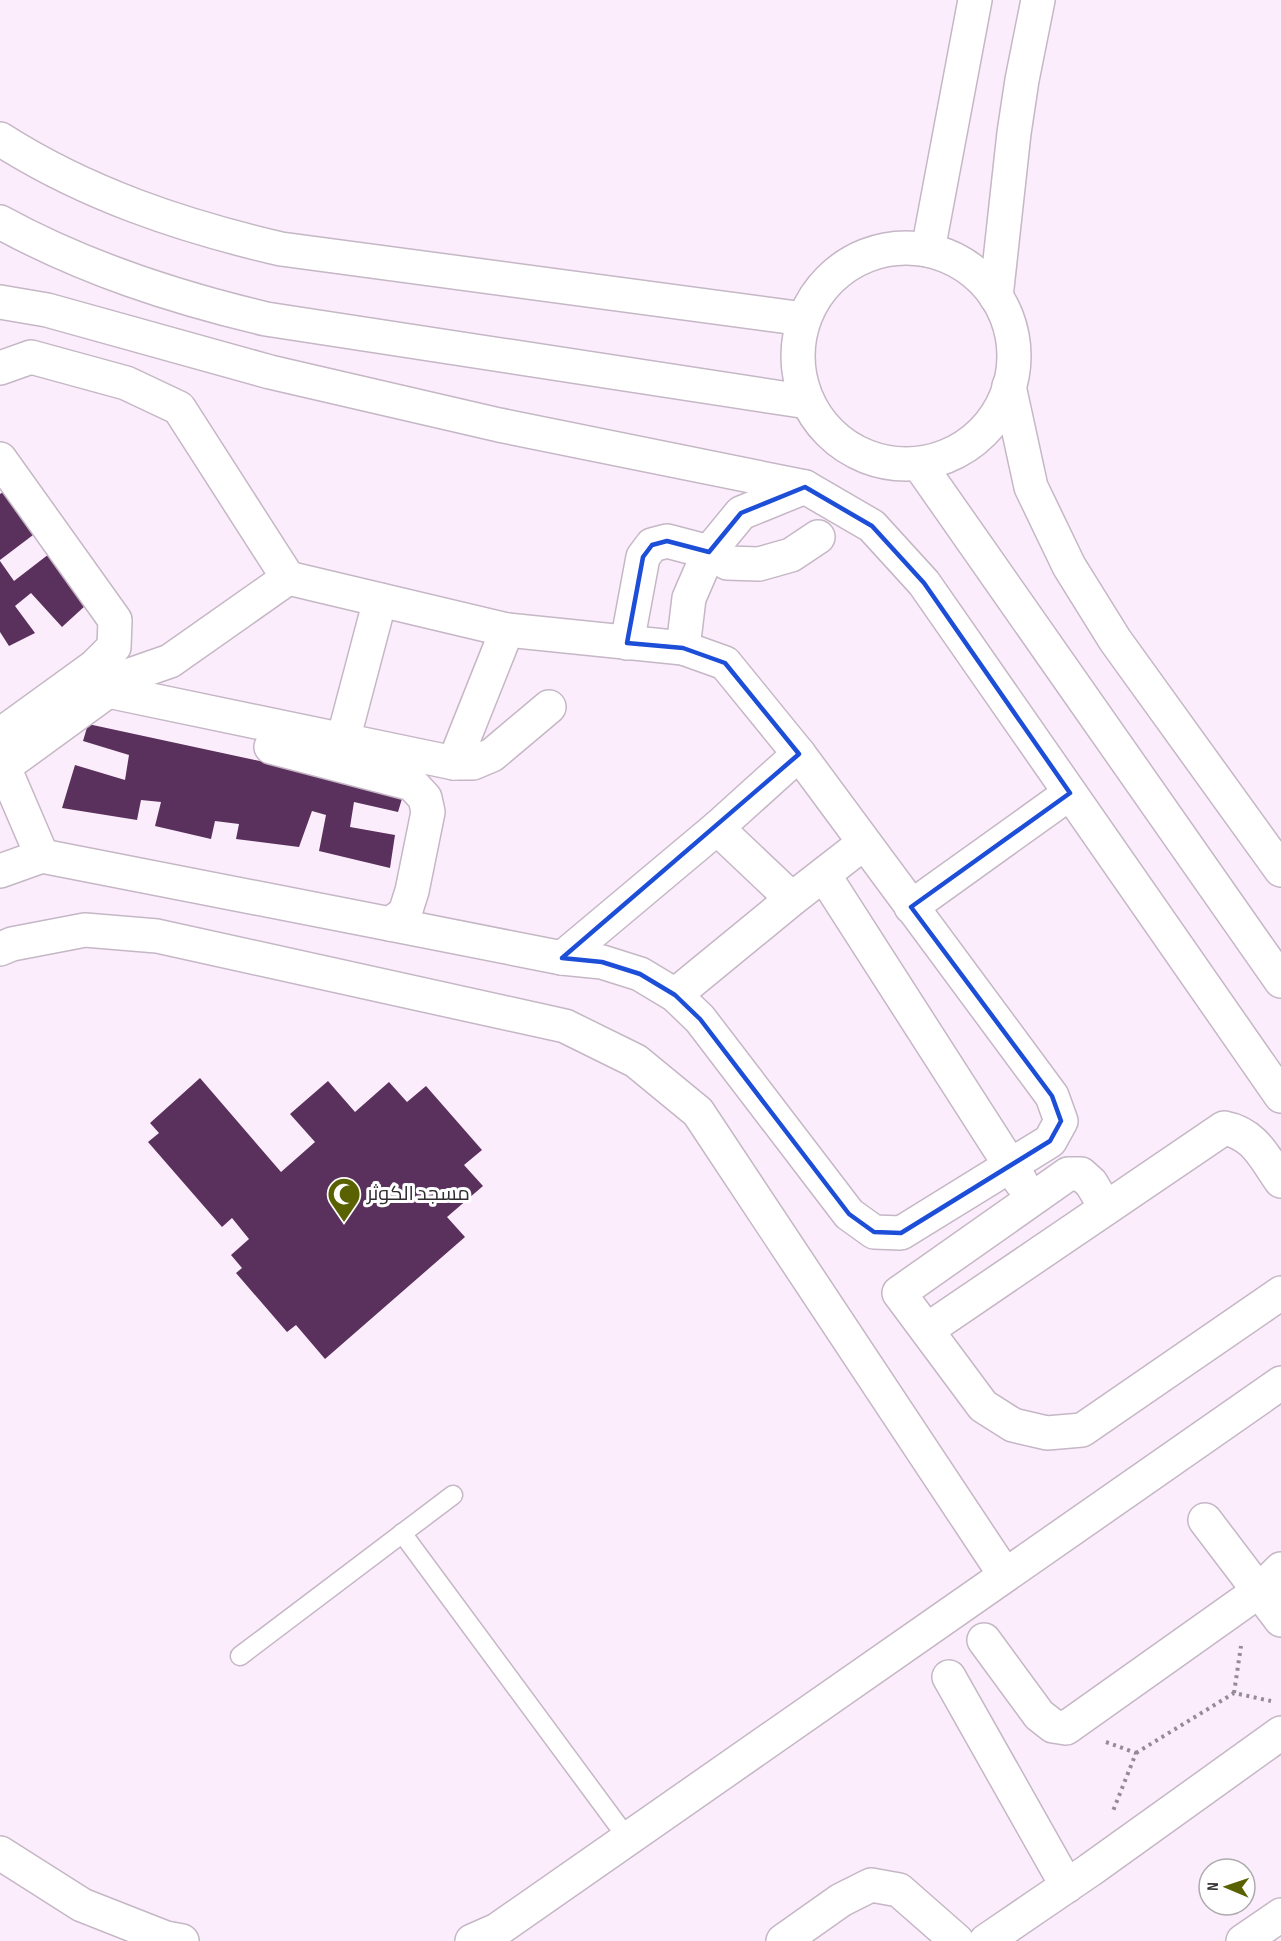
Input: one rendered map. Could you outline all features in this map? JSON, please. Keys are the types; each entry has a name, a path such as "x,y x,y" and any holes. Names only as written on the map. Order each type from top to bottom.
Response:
{"street":[{"path":"928,250 975,0"},
{"path":"996,297 1014,133 1038,0"},
{"path":"0,140 62,174 169,219 224,236 281,249 804,319"},
{"path":"0,222 88,264 146,286 206,305 266,319 808,402"},
{"path":"897,248 928,250 954,259 978,275 996,297 1009,325 1014,356 1009,386 996,415 976,439 949,456 919,464 885,463 853,451 827,430 808,402 799,375 798,347 804,319 818,292 840,270 867,255 897,248"},
{"path":"0,302 47,310 270,372 499,425 805,487 872,526 924,583 1281,1096"},
{"path":"0,368 31,357 126,383 178,408 288,578 507,630 683,648 725,663 799,754 1052,1096 1061,1121 1050,1140 901,1233 874,1232 849,1214 700,1019 675,995 640,974 602,962 562,958 42,856 0,871"},
{"path":"1009,386 1031,487 1069,566 1114,640 1281,870"},
{"path":"0,459 115,620 114,647 2,753"},
{"path":"919,464 1281,981"},
{"path":"683,648 689,598 709,552 741,513 805,487"},
{"path":"627,643 643,557 652,545 667,541 709,552 726,563 759,564 791,555 818,537"},
{"path":"2,753 108,691 130,675 170,661 288,578"},
{"path":"343,740 380,600"},
{"path":"454,763 507,630"},
{"path":"108,691 454,763 473,764 492,755 549,707"},
{"path":"271,747 412,784 425,798 428,812 412,891 405,913 390,924"},
{"path":"2,753 42,856"},
{"path":"562,958 717,828 799,754"},
{"path":"911,907 1070,793"},
{"path":"717,828 792,899"},
{"path":"675,995 864,843"},
{"path":"824,874 1032,1199"},
{"path":"0,949 12,944 85,930 157,936 565,1026 636,1061 698,1112 1005,1575"},
{"path":"927,1330 1224,1128 1238,1130 1250,1137 1281,1181"},
{"path":"1106,1208 1091,1183 1081,1174 1068,1174 899,1293 983,1406 1013,1425 1047,1433 1082,1430 1281,1293"},
{"path":"472,1941 497,1930 1281,1383"},
{"path":"1205,1520 1270,1580 1281,1620"},
{"path":"984,1640 1039,1715 1053,1726 1066,1728 1270,1580"},
{"path":"949,1677 1066,1886"},
{"path":"986,1941 1281,1732"},
{"path":"0,1853 82,1905 166,1938 182,1941"},
{"path":"783,1941 841,1900 871,1885 899,1890 957,1941"},
{"path":"1243,1941 1281,1915"}],"lane":[{"path":"240,1656 453,1495"},
{"path":"402,1533 628,1839"}],"path":[{"path":"1111,1817 1136,1753 1234,1693 1281,1703"},
{"path":"1066,1728 1136,1753"}],"highlighted area":[{"path":"805,487 872,526 924,583 1070,793 911,907 1052,1096 1061,1121 1050,1141 901,1233 874,1232 849,1214 700,1019 675,995 640,974 602,962 562,958 799,754 725,663 683,648 627,643 643,557 652,545 667,541 709,552 741,513"}],"building":[{"path":"8,489 37,532 0,560 0,494"},
{"path":"49,554 86,605 62,627 31,593 15,606 35,633 9,646 0,632 0,561 14,581"},
{"path":"88,724 404,792 398,812 354,802 350,827 395,835 390,868 319,851 326,815 312,811 299,847 236,839 239,824 215,821 211,839 155,826 161,802 141,800 137,820 62,808 75,765 125,780 129,755 83,741"},
{"name":"مسجد الكوثر","path":"200,1078 281,1172 315,1142 290,1114 328,1081 355,1112 389,1082 407,1102 426,1086 482,1150 464,1165 483,1186 447,1217 465,1237 325,1359 296,1325 287,1332 236,1273 242,1268 231,1255 249,1239 232,1218 222,1227 148,1142 159,1133 150,1123"}],"place":[{"name":"مسجد الكوثر","path":"344,1223"}]}
